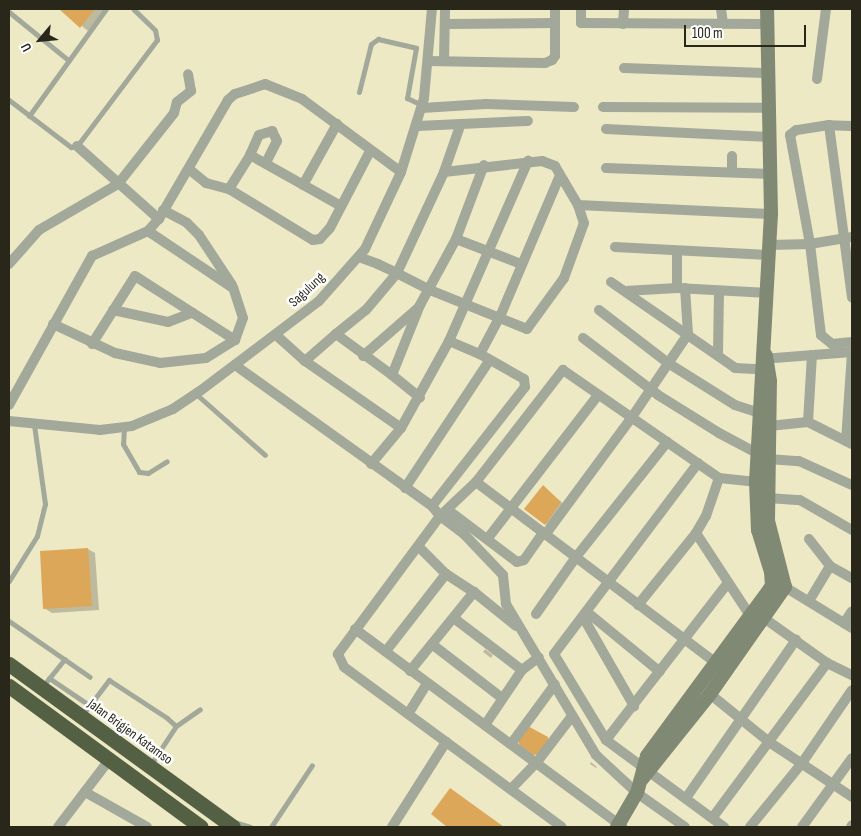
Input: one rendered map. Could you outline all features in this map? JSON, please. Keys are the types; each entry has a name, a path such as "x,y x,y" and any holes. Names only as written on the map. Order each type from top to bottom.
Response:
{"highway":[{"name":"Jalan Brigjen Katamso","path":"9,664 46,683 85,711 149,766 229,824"},
{"path":"9,686 195,825"}],"street":[{"name":"Sagulung","path":"9,421 34,425 100,430 124,427 172,408 195,394 319,301 359,257 384,213 401,172 422,106 432,9"},
{"path":"444,60 445,9"},
{"path":"428,61 546,63 555,56 555,9"},
{"path":"581,9 581,23 767,24"},
{"path":"623,24 624,9"},
{"path":"721,9 723,24"},
{"path":"761,615 773,581 758,530 756,482 756,452 764,361 771,214 767,9"},
{"path":"817,79 826,9"},
{"path":"445,24 555,23"},
{"path":"624,68 769,73"},
{"path":"9,264 38,230 118,184 174,113 177,102 192,91 188,74"},
{"path":"9,405 92,256 148,231 190,170 228,100 250,86 265,84 302,98 370,151 401,172"},
{"path":"422,106 486,104 574,107"},
{"path":"603,107 769,108"},
{"path":"417,126 460,126 528,122"},
{"path":"302,185 337,124"},
{"path":"828,125 847,237 852,298"},
{"path":"852,126 828,125 796,130 790,135 810,244 821,335 832,344 852,342"},
{"path":"305,361 366,310 397,273 444,172 460,126"},
{"path":"606,129 768,136"},
{"path":"229,189 260,135 272,131 277,141 267,162"},
{"path":"53,324 92,344 138,360 160,363 206,358 235,340 242,318 234,288 199,235 187,223 161,214 118,184 77,146"},
{"path":"190,170 206,183 229,189 313,240 320,239 330,228 370,151"},
{"path":"250,155 267,162 302,185 341,206"},
{"path":"732,156 732,172"},
{"path":"370,464 401,428 420,398 449,342 528,161"},
{"path":"359,257 499,319 530,327 564,278 584,223 578,205 555,166 542,161 484,165 444,172"},
{"path":"392,375 420,305 430,290 456,239 484,165"},
{"path":"606,168 770,174"},
{"path":"405,488 484,357 560,174"},
{"path":"578,205 771,214"},
{"path":"148,231 234,288"},
{"path":"615,248 677,251 769,250 847,237"},
{"path":"456,239 521,264"},
{"path":"235,365 370,464 432,506 488,538 520,562 544,534 632,417 688,334 677,251"},
{"path":"92,344 134,276 235,340"},
{"path":"612,282 718,354 735,368 764,361 852,352 849,443 808,422 769,426"},
{"path":"625,291 681,288 767,293"},
{"path":"718,354 719,291"},
{"path":"363,356 420,305"},
{"path":"113,310 168,322 192,312"},
{"path":"599,310 668,363 735,405 759,413"},
{"path":"336,334 420,398"},
{"path":"276,335 305,361 401,428"},
{"path":"583,338 651,389 718,433 768,459 799,462 852,485"},
{"path":"432,506 525,387 524,379 484,357 449,342"},
{"path":"808,422 812,355"},
{"path":"764,361 769,426 768,521 785,587 848,626 852,611"},
{"path":"562,827 344,667 338,654 411,553 420,548 444,513 476,482 563,370 719,478 756,482"},
{"path":"488,538 514,510 598,395"},
{"path":"536,614 576,557 666,442"},
{"path":"698,463 585,614 554,650 554,659 606,740 646,772 686,798 724,827"},
{"path":"638,605 696,533 706,516 719,478"},
{"path":"476,482 721,666"},
{"path":"768,498 800,500 852,530"},
{"path":"444,513 503,576 506,604 596,754 646,772 685,827"},
{"path":"696,533 727,584 761,615 827,663 852,675"},
{"path":"809,540 830,566 852,578"},
{"path":"420,548 446,574 474,592 520,630"},
{"path":"809,601 830,566"},
{"path":"386,651 446,574"},
{"path":"606,740 686,640 727,584"},
{"path":"356,629 410,671 537,762 620,826 646,772 721,666 785,587"},
{"path":"410,671 455,619 474,592"},
{"path":"585,614 660,672"},
{"path":"585,614 634,706"},
{"path":"455,619 522,670"},
{"path":"686,798 796,640"},
{"path":"433,645 502,698"},
{"path":"484,725 522,670 539,657"},
{"path":"713,818 827,663"},
{"path":"646,772 710,694 721,666"},
{"path":"408,714 427,683"},
{"path":"511,744 555,684"},
{"path":"750,827 802,763 852,690"},
{"path":"710,694 770,742 852,797"},
{"path":"511,789 537,762 572,716"},
{"path":"392,827 446,742"},
{"path":"802,827 852,758"},
{"path":"58,827 109,760"},
{"path":"86,792 147,827"}],"lane":[{"path":"29,116 106,9"},
{"path":"9,100 70,147 77,146 157,40 155,30 133,9"},
{"path":"9,12 68,60"},
{"path":"359,92 373,41 378,39 429,50"},
{"path":"416,48 407,98 422,106"},
{"path":"195,394 265,455"},
{"path":"9,581 37,536 45,504 34,425"},
{"path":"124,427 123,444 139,472 148,473 166,461"},
{"path":"9,621 90,676"},
{"path":"46,683 65,659"},
{"path":"85,711 105,682 116,681 176,726"},
{"path":"149,766 176,726 200,709"},
{"path":"271,827 312,765"},
{"path":"229,824 250,827"}],"building":[{"path":"59,9 95,9 80,28"},
{"path":"543,485 561,502 545,525 524,509"},
{"path":"88,548 92,606 43,609 40,551"},
{"path":"526,725 548,737 549,743 541,754 533,755 521,747 516,738"},
{"path":"450,788 504,827 447,827 431,814"}]}
